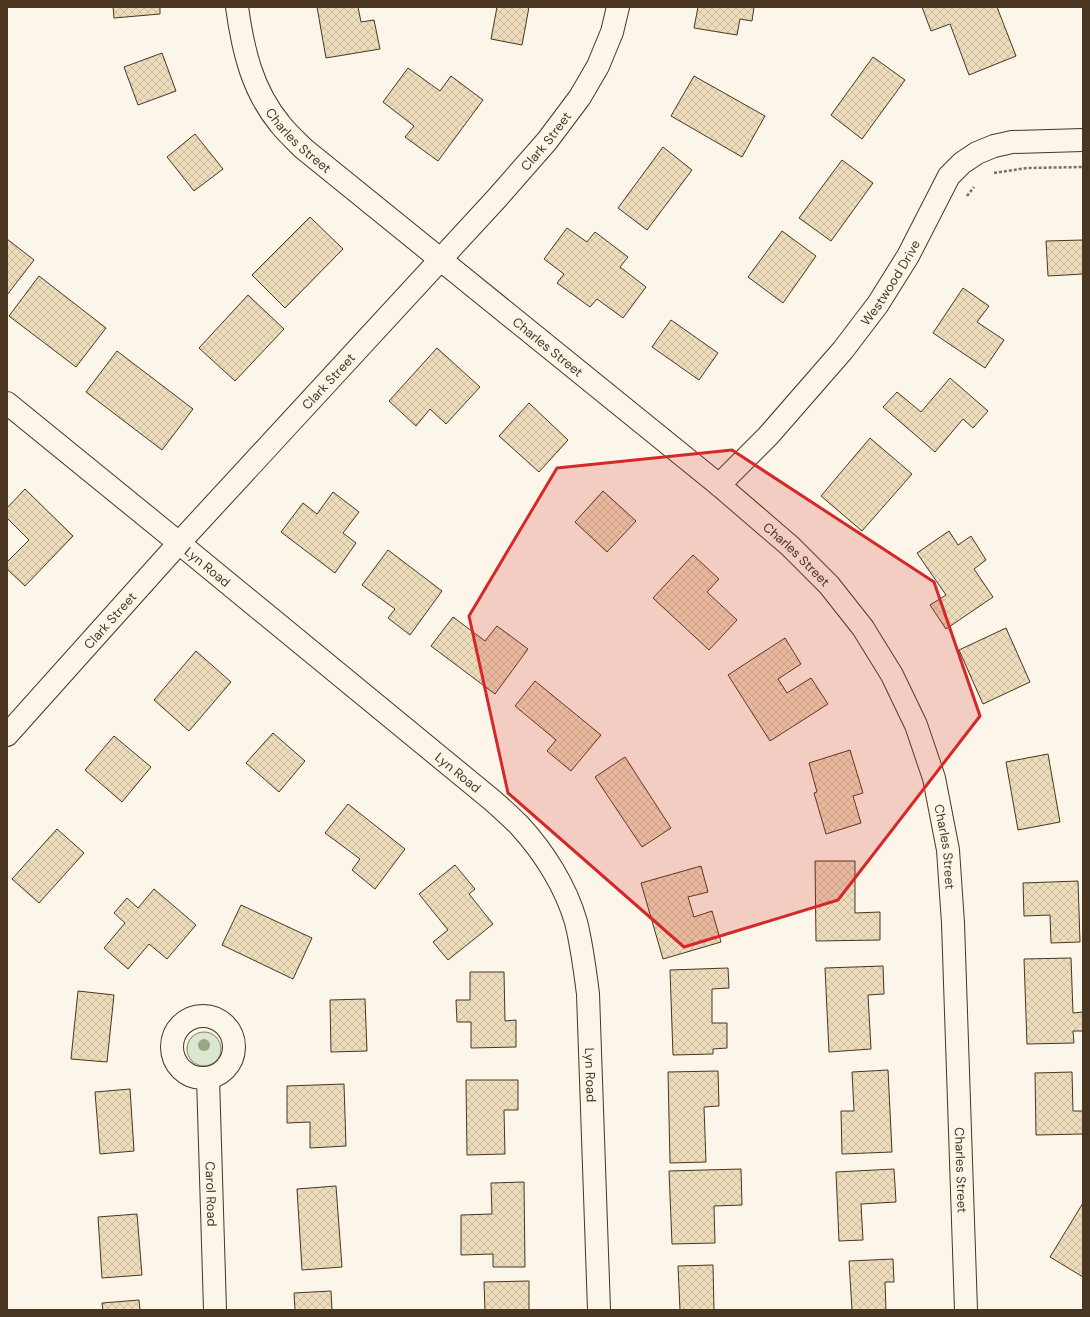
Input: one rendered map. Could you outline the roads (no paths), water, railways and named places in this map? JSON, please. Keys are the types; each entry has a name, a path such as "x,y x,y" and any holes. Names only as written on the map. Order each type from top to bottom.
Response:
{"street":[{"name":"Charles Street","path":"238,7 242,40 252,76 269,109 281,125 304,149 719,485 790,546 829,585 863,628 892,675 916,725 934,778 948,850 954,923 966,1310"},
{"name":"Clark Street","path":"7,734 542,147 580,98 598,66 612,32 618,7"},
{"name":"Westwood Drive","path":"719,485 768,436 843,350 878,304 908,256 949,176 962,163 977,153 994,146 1012,142 1083,140"},
{"name":"Lyn Road","path":"7,403 180,543 492,800 519,826 543,854 562,886 576,921 584,957 588,994 599,1310"},
{"name":"Carol Road","path":"208,1078 215,1310"}]}
